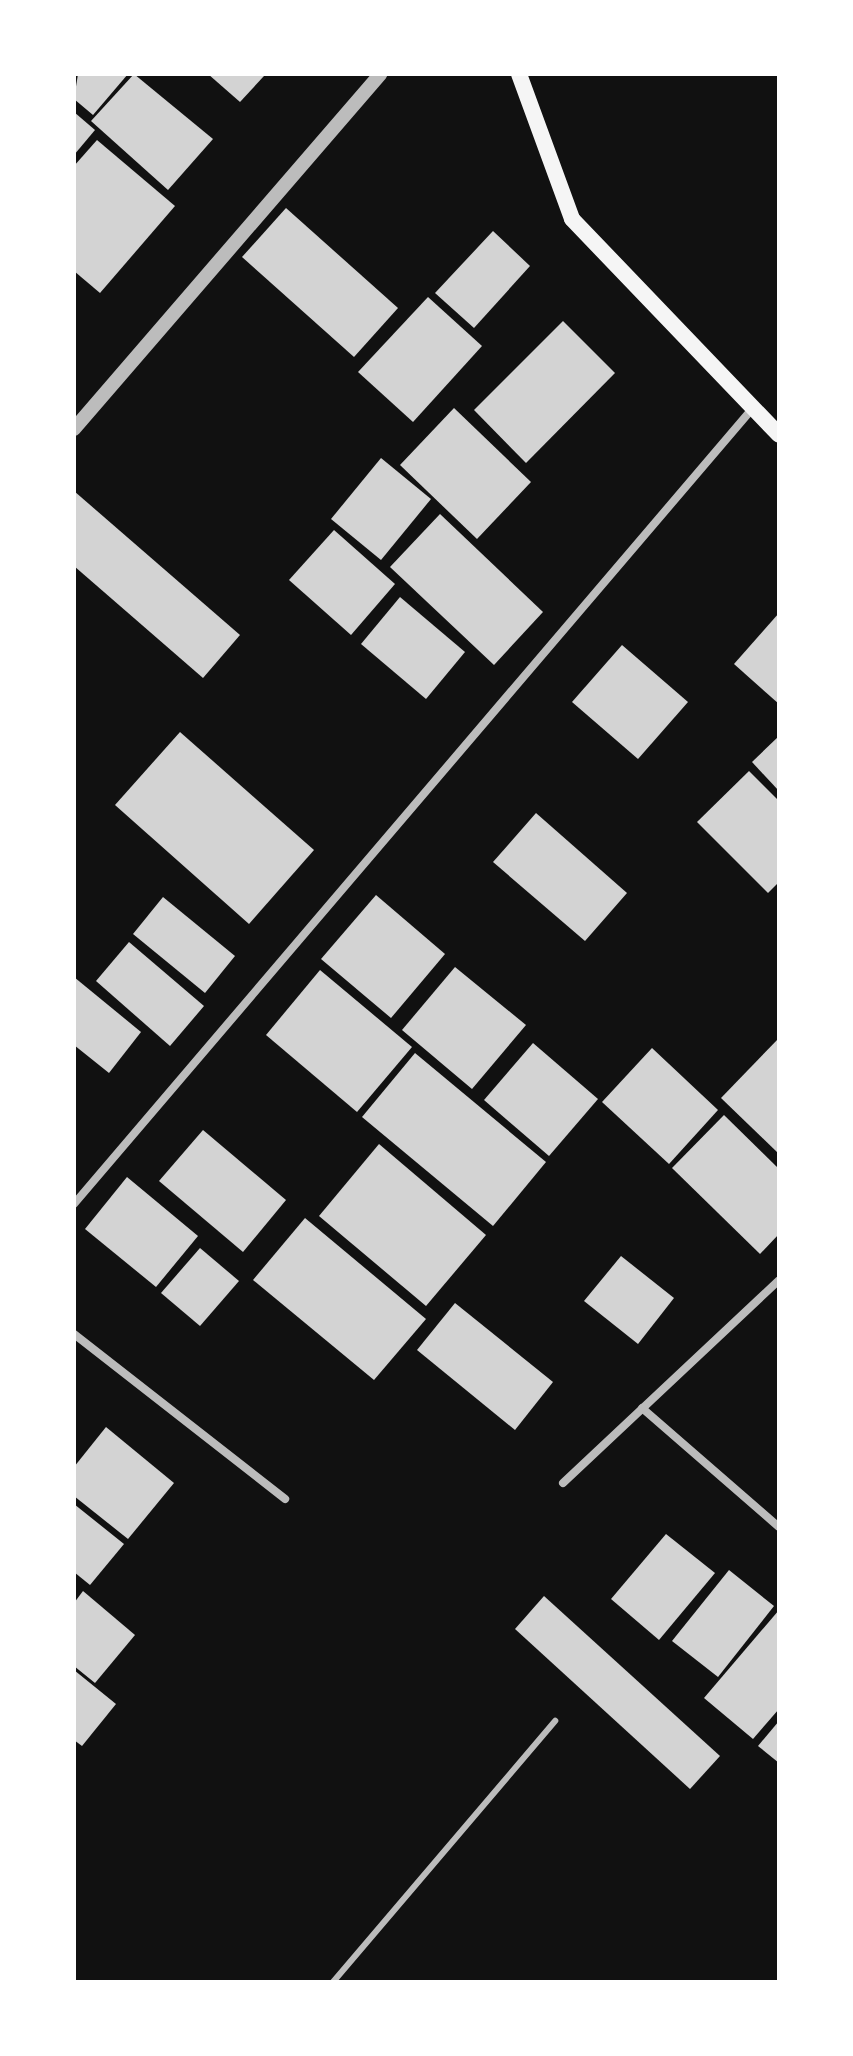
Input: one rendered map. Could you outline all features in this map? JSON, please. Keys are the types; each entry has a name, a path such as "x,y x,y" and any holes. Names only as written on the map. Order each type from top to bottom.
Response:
{"main road":[{"path":"519,74 572,219 779,435"}],"street":[{"path":"74,429 380,74"},
{"path":"74,1204 753,407"},
{"path":"563,1483 779,1280"},
{"path":"74,1334 285,1499"},
{"path":"642,1408 779,1527"}],"lane":[{"path":"333,1982 555,1721"}],"building":[{"path":"78,74 128,74 93,115 74,99"},
{"path":"134,74 213,139 168,190 91,121"},
{"path":"208,74 262,74 264,76 240,102"},
{"path":"74,112 95,130 74,155"},
{"path":"97,140 175,206 100,293 74,271 74,166"},
{"path":"286,208 398,308 354,357 242,257"},
{"path":"493,231 530,266 474,328 435,293"},
{"path":"428,297 482,346 413,422 358,372"},
{"path":"563,321 615,373 526,463 474,410"},
{"path":"454,408 531,482 477,539 400,465"},
{"path":"381,458 431,499 381,560 331,519"},
{"path":"74,491 240,635 203,678 74,566"},
{"path":"440,514 543,612 494,665 390,567"},
{"path":"334,530 395,584 351,635 289,580"},
{"path":"400,597 465,652 426,699 361,644"},
{"path":"779,613 779,704 734,664"},
{"path":"622,645 688,702 638,759 572,702"},
{"path":"180,732 314,850 249,924 115,805"},
{"path":"779,736 779,791 752,762"},
{"path":"749,771 779,801 779,882 768,893 697,822"},
{"path":"536,813 627,893 585,941 493,862"},
{"path":"376,895 445,954 391,1018 321,959"},
{"path":"163,897 235,956 205,993 133,934"},
{"path":"129,942 204,1006 170,1046 96,981"},
{"path":"455,967 526,1025 472,1089 402,1030"},
{"path":"320,970 412,1047 357,1112 266,1035"},
{"path":"74,977 141,1032 109,1073 74,1045"},
{"path":"779,1038 779,1154 721,1098"},
{"path":"533,1043 598,1099 549,1156 484,1100"},
{"path":"652,1048 718,1110 669,1164 602,1102"},
{"path":"415,1053 546,1162 493,1226 362,1117"},
{"path":"724,1115 779,1169 779,1234 760,1254 672,1168"},
{"path":"203,1130 286,1200 243,1252 159,1181"},
{"path":"379,1144 486,1235 426,1306 319,1216"},
{"path":"127,1177 198,1236 156,1287 85,1229"},
{"path":"305,1218 426,1319 374,1380 253,1280"},
{"path":"200,1248 239,1281 200,1326 161,1293"},
{"path":"621,1256 674,1298 638,1344 584,1301"},
{"path":"455,1303 553,1382 515,1430 417,1350"},
{"path":"106,1427 174,1483 128,1539 74,1496 74,1467"},
{"path":"74,1504 124,1544 90,1585 74,1572"},
{"path":"666,1534 715,1573 659,1640 611,1599"},
{"path":"729,1570 774,1606 718,1677 672,1641"},
{"path":"83,1591 135,1635 95,1683 74,1666 74,1603"},
{"path":"544,1596 720,1756 690,1789 515,1629"},
{"path":"779,1610 779,1709 753,1739 704,1698"},
{"path":"74,1670 116,1704 82,1746 74,1740"},
{"path":"779,1721 779,1763 758,1746"}]}
